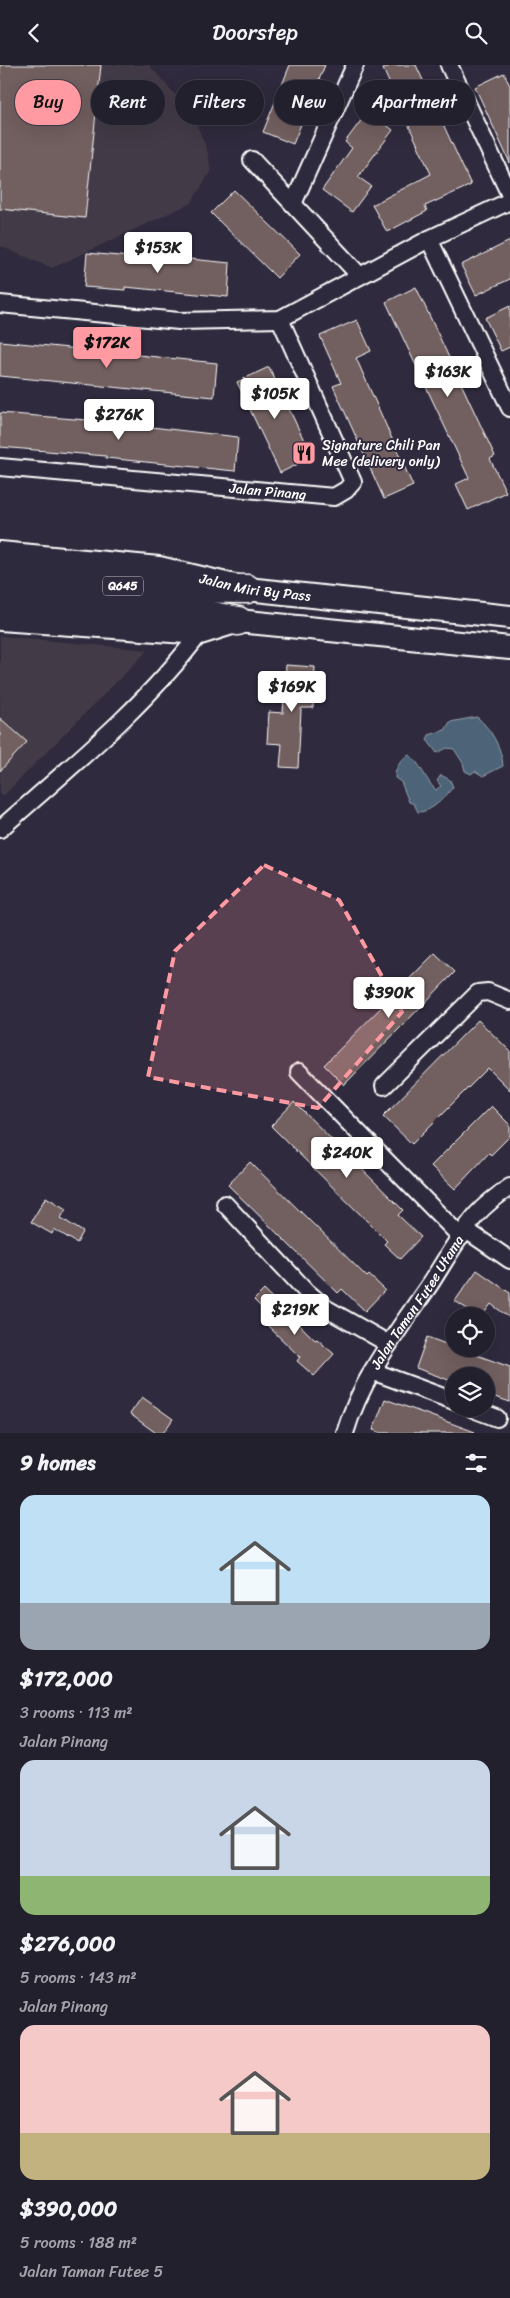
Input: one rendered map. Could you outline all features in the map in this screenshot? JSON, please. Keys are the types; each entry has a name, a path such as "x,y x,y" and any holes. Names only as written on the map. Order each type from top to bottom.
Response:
{"highway":[{"name":"Q645","path":"0,577 158,588 247,589"},
{"name":"Q645","path":"0,597 171,608 238,621"}],"main road":[{"name":"Jalan Miri By Pass","path":"0,553 158,568 247,589 510,617"},
{"name":"Q645","path":"0,619 200,633 238,621 510,649"}],"street":[{"path":"293,204 355,65"},
{"path":"448,65 510,195"},
{"path":"252,160 360,276"},
{"path":"0,303 179,321 280,319 430,239 510,201"},
{"path":"430,239 510,408"},
{"name":"Jalan Pinang","path":"0,467 334,497 346,490 353,482 280,319"},
{"path":"0,829 71,766 174,668 200,633"},
{"path":"384,1086 478,993 494,994 510,1001"},
{"path":"299,1072 463,1233 510,1260"},
{"name":"Jalan Taman Futee Utama","path":"345,1433 358,1398 372,1371 463,1233 489,1202 510,1187"},
{"path":"225,1204 313,1297 327,1309 390,1344"},
{"path":"372,1371 445,1398"}],"highlighted area":[{"path":"264,865 339,900 402,1012 318,1108 148,1077 175,951"}],"shaded area":[{"path":"0,65 149,65 162,80 91,80 91,125 165,125 165,83 175,95 175,125 197,125 207,150 211,171 191,203 52,268 0,246"},
{"path":"0,636 148,650 3,796 0,794"}],"water":[{"path":"477,717 495,739 503,766 483,776 475,771 471,774 465,771 463,763 454,749 447,748 437,753 427,740 429,735 445,730 450,722"},
{"path":"409,755 436,790 441,786 437,781 441,775 450,780 453,787 446,796 428,810 418,812 414,804 409,802 401,782 395,778 399,765"}],"building":[{"path":"0,65 101,65 99,80 91,80 91,125 95,125 85,218 0,209"},
{"path":"290,65 325,65 319,80 284,80"},
{"path":"392,65 416,65 423,80 388,80 383,69"},
{"path":"504,73 510,86 510,163 475,87"},
{"path":"274,105 274,125 301,125 293,144 263,132"},
{"path":"358,125 386,125 393,130 358,177 371,186 352,212 322,190 352,148 345,142"},
{"path":"409,125 444,125 471,185 425,206 427,211 387,232 372,205 431,174"},
{"path":"234,190 300,254 277,278 211,213"},
{"path":"510,241 510,279 476,295 461,265"},
{"path":"87,253 140,258 140,254 230,263 228,297 125,287 125,290 84,287"},
{"path":"416,287 495,456 490,459 506,492 468,510 456,484 469,478 386,302"},
{"path":"510,306 510,347 501,351 485,318"},
{"path":"357,320 371,351 356,358 413,486 384,499 333,386 341,383 320,336"},
{"path":"0,341 217,363 214,397 0,376"},
{"path":"269,367 312,457 280,473 237,382"},
{"path":"0,413 99,421 238,437 235,471 106,458 106,456 0,447"},
{"path":"286,665 315,667 313,708 302,708 301,710 298,768 280,767 282,744 267,743 269,712 283,713"},
{"path":"0,718 27,742 0,771"},
{"path":"435,953 455,972 344,1085 324,1065"},
{"path":"478,1020 510,1051 510,1090 488,1068 412,1144 383,1116"},
{"path":"294,1102 403,1210 398,1215 421,1237 400,1259 384,1244 387,1241 271,1126"},
{"path":"491,1106 510,1125 510,1136 491,1155 489,1153 455,1189 431,1166"},
{"path":"250,1162 367,1277 369,1275 385,1290 365,1311 342,1289 338,1293 228,1185"},
{"path":"46,1197 66,1209 61,1218 83,1232 77,1243 54,1229 52,1234 31,1222"},
{"path":"477,1270 510,1293 510,1318 491,1304 489,1307 464,1307 455,1301"},
{"path":"264,1290 315,1340 317,1339 334,1354 314,1376 297,1361 300,1357 267,1325 273,1319 254,1300"},
{"path":"427,1337 445,1344 445,1357 482,1357 510,1367 510,1402 495,1397 495,1367 445,1367 445,1379 416,1368"},
{"path":"142,1397 173,1419 163,1433 156,1433 130,1414"},
{"path":"385,1399 475,1433 382,1433 373,1430"}],"place":[{"name":"Signature Chili Pan Mee (delivery only)","path":"304,453"}]}
